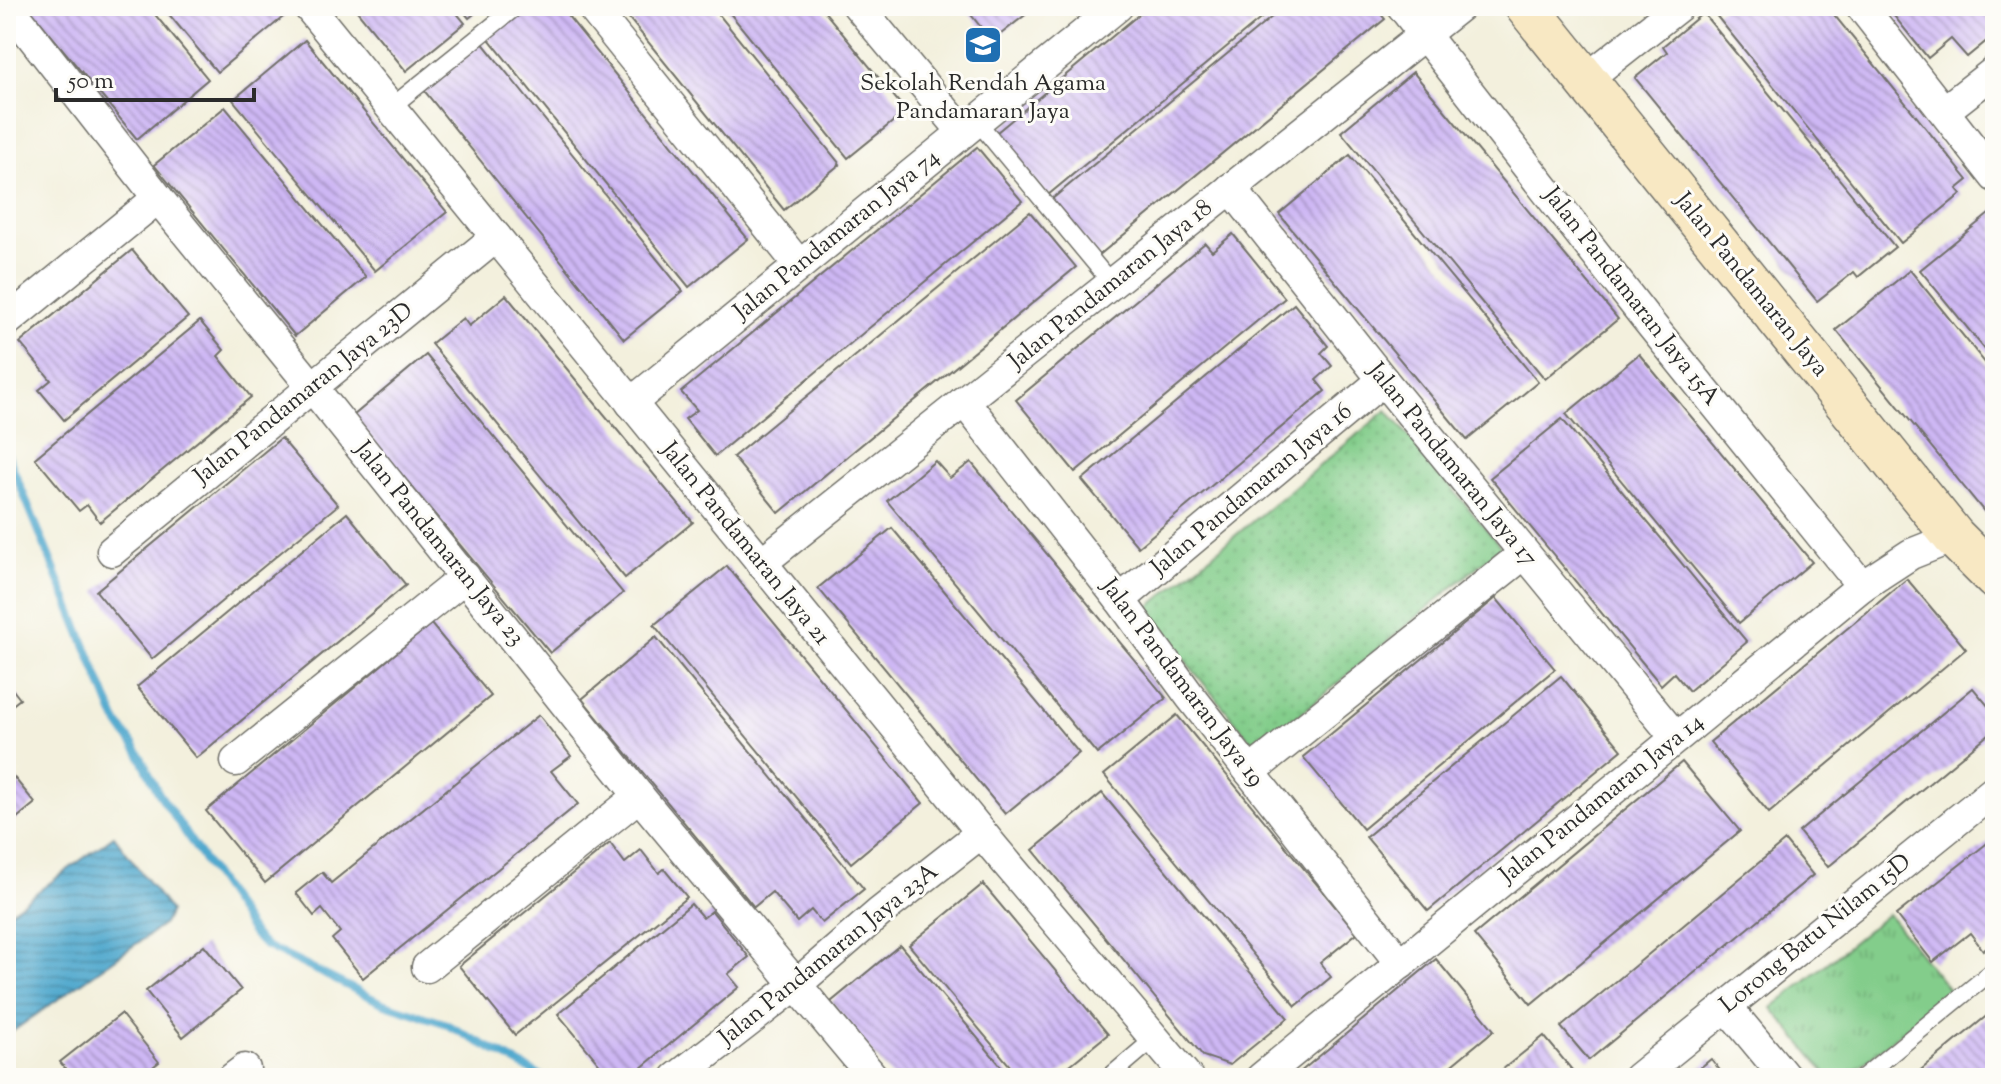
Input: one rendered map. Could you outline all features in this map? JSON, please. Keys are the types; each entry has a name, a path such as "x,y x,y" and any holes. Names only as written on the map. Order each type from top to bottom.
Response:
{"main road":[{"name":"Jalan Pandamaran Jaya","path":"1533,8 1585,80 1976,559"}],"street":[{"name":"Jalan Pandamaran Jaya 23","path":"8,6 158,198 639,796 874,1078"},
{"name":"Jalan Pandamaran Jaya 21","path":"308,6 981,833 1188,1078"},
{"path":"591,6 799,265"},
{"path":"858,6 970,127"},
{"name":"Jalan Pandamaran Jaya 74","path":"631,403 1118,6"},
{"name":"Jalan Pandamaran Jaya 15A","path":"1402,6 1644,316 1862,586"},
{"name":"Jalan Pandamaran Jaya 18","path":"761,563 1460,6"},
{"path":"1585,80 1679,6"},
{"path":"1861,6 1995,177"},
{"path":"1944,111 1995,71"},
{"name":"Jalan Pandamaran Jaya 17","path":"1231,188 1383,380 1676,738"},
{"path":"6,322 158,198"},
{"name":"Jalan Pandamaran Jaya 23D","path":"112,551 496,237"},
{"name":"Jalan Pandamaran Jaya 16","path":"1120,600 1383,380"},
{"name":"Jalan Pandamaran Jaya 19","path":"964,401 1401,964"},
{"path":"1250,772 1524,554"},
{"name":"Jalan Pandamaran Jaya 14","path":"1261,1078 1862,586 1911,554 1976,559"},
{"path":"236,761 465,577"},
{"name":"Lorong Batu Nilam 15D","path":"1638,1078 1995,790"},
{"path":"427,967 639,796"},
{"name":"Jalan Pandamaran Jaya 23A","path":"676,1078 797,984 879,913 981,833"},
{"path":"1727,1007 1786,1078"}],"lane":[{"path":"390,108 517,6"},
{"path":"970,127 1112,284"},
{"path":"1862,1078 1995,969"},
{"path":"1108,1078 1155,1038"}],"green space":[{"path":"1387,410 1501,547 1258,749 1144,611"},
{"path":"1888,914 1951,992 1845,1078 1830,1078 1772,1008"}],"water":[{"path":"114,836 170,911 164,924 6,1036 6,915"}],"building":[{"path":"27,6 148,6 208,79 137,139"},
{"path":"162,6 282,6 288,13 217,72"},
{"path":"353,6 451,6 465,23 406,71"},
{"path":"459,6 484,6 469,18"},
{"path":"519,6 560,6 748,239 689,287 485,34"},
{"path":"619,6 712,6 840,164 784,210"},
{"path":"724,6 820,6 906,111 848,158"},
{"path":"964,6 1024,6 1029,12 992,41"},
{"path":"1149,6 1276,6 1048,195 996,133"},
{"path":"1285,6 1374,6 1385,19 1098,256 1051,200"},
{"path":"1724,6 1827,6 1968,180 1957,189 1961,194 1901,243 1715,14"},
{"path":"1886,6 1995,6 1995,34 1967,57 1951,39 1928,58"},
{"path":"1703,13 1895,247 1858,277 1854,272 1817,301 1635,78 1667,52 1663,46"},
{"path":"305,40 447,212 375,271 233,100"},
{"path":"481,41 683,291 624,339 422,88"},
{"path":"1413,72 1618,319 1545,379 1341,132"},
{"path":"225,107 366,277 295,336 154,165"},
{"path":"977,147 1022,201 715,456 685,419 697,410 681,392"},
{"path":"1350,155 1538,382 1467,440 1279,214"},
{"path":"1995,209 1995,362 1920,270"},
{"path":"1030,212 1076,267 779,513 733,457"},
{"path":"1233,234 1285,298 1075,472 1016,400 1205,243 1212,251"},
{"path":"132,250 188,317 64,420 39,390 51,380 20,343"},
{"path":"1910,270 1995,375 1995,525 1836,330"},
{"path":"506,295 693,522 625,578 431,344 463,318 469,326"},
{"path":"1294,304 1328,346 1321,353 1332,366 1316,380 1325,391 1138,547 1082,480"},
{"path":"200,321 224,350 218,356 251,397 100,522 87,505 79,511 35,458"},
{"path":"1639,354 1812,562 1739,623 1566,414"},
{"path":"426,355 623,593 550,653 353,416"},
{"path":"1562,419 1747,642 1689,691 1674,673 1661,685 1490,478"},
{"path":"281,438 338,505 152,659 96,591"},
{"path":"935,461 950,478 971,462 1166,698 1097,754 887,501"},
{"path":"347,513 406,585 196,758 137,687"},
{"path":"892,528 1079,753 1005,814 818,588"},
{"path":"727,566 923,803 851,863 654,625"},
{"path":"1907,579 1966,649 1769,813 1710,742"},
{"path":"1496,598 1555,669 1363,829 1303,757"},
{"path":"431,624 491,696 265,883 206,811"},
{"path":"656,637 864,889 822,923 811,910 797,922 772,892 754,907 582,699"},
{"path":"1561,676 1622,750 1428,911 1366,837"},
{"path":"6,681 20,699 6,710"},
{"path":"1973,688 1995,714 1995,729 1828,867 1799,832"},
{"path":"539,715 571,756 551,771 578,804 363,978 332,939 340,932 322,909 314,916 296,893 322,872 331,883"},
{"path":"1177,715 1357,933 1320,963 1331,977 1296,1006 1104,775"},
{"path":"1682,762 1740,831 1531,1004 1474,935"},
{"path":"12,775 35,803 6,827 6,780"},
{"path":"1102,793 1288,1018 1230,1065 1203,1056 1033,850"},
{"path":"1995,837 1995,940 1983,950 1970,933 1933,962 1896,915"},
{"path":"1785,841 1813,875 1589,1060 1561,1027"},
{"path":"610,843 625,863 641,850 659,873 664,869 687,897 515,1035 459,966"},
{"path":"983,884 1108,1034 1054,1078 1020,1078 909,945"},
{"path":"691,904 703,918 712,911 749,957 728,974 739,987 629,1078 611,1078 558,1014"},
{"path":"204,945 241,990 183,1037 146,991"},
{"path":"900,945 1011,1078 893,1078 831,1002"},
{"path":"1436,959 1494,1030 1436,1078 1293,1078"},
{"path":"1995,1009 1995,1078 1911,1078"},
{"path":"121,1014 159,1062 139,1078 73,1078 60,1062"},
{"path":"1544,1036 1573,1071 1564,1078 1492,1078"},
{"path":"1711,1059 1726,1078 1688,1078"}],"waterway":[{"path":"6,451 116,720 139,753 158,792 254,935 264,945 382,1003 444,1023 545,1078"}],"place":[{"name":"Sekolah Rendah Agama Pandamaran Jaya","path":"983,45"}]}
